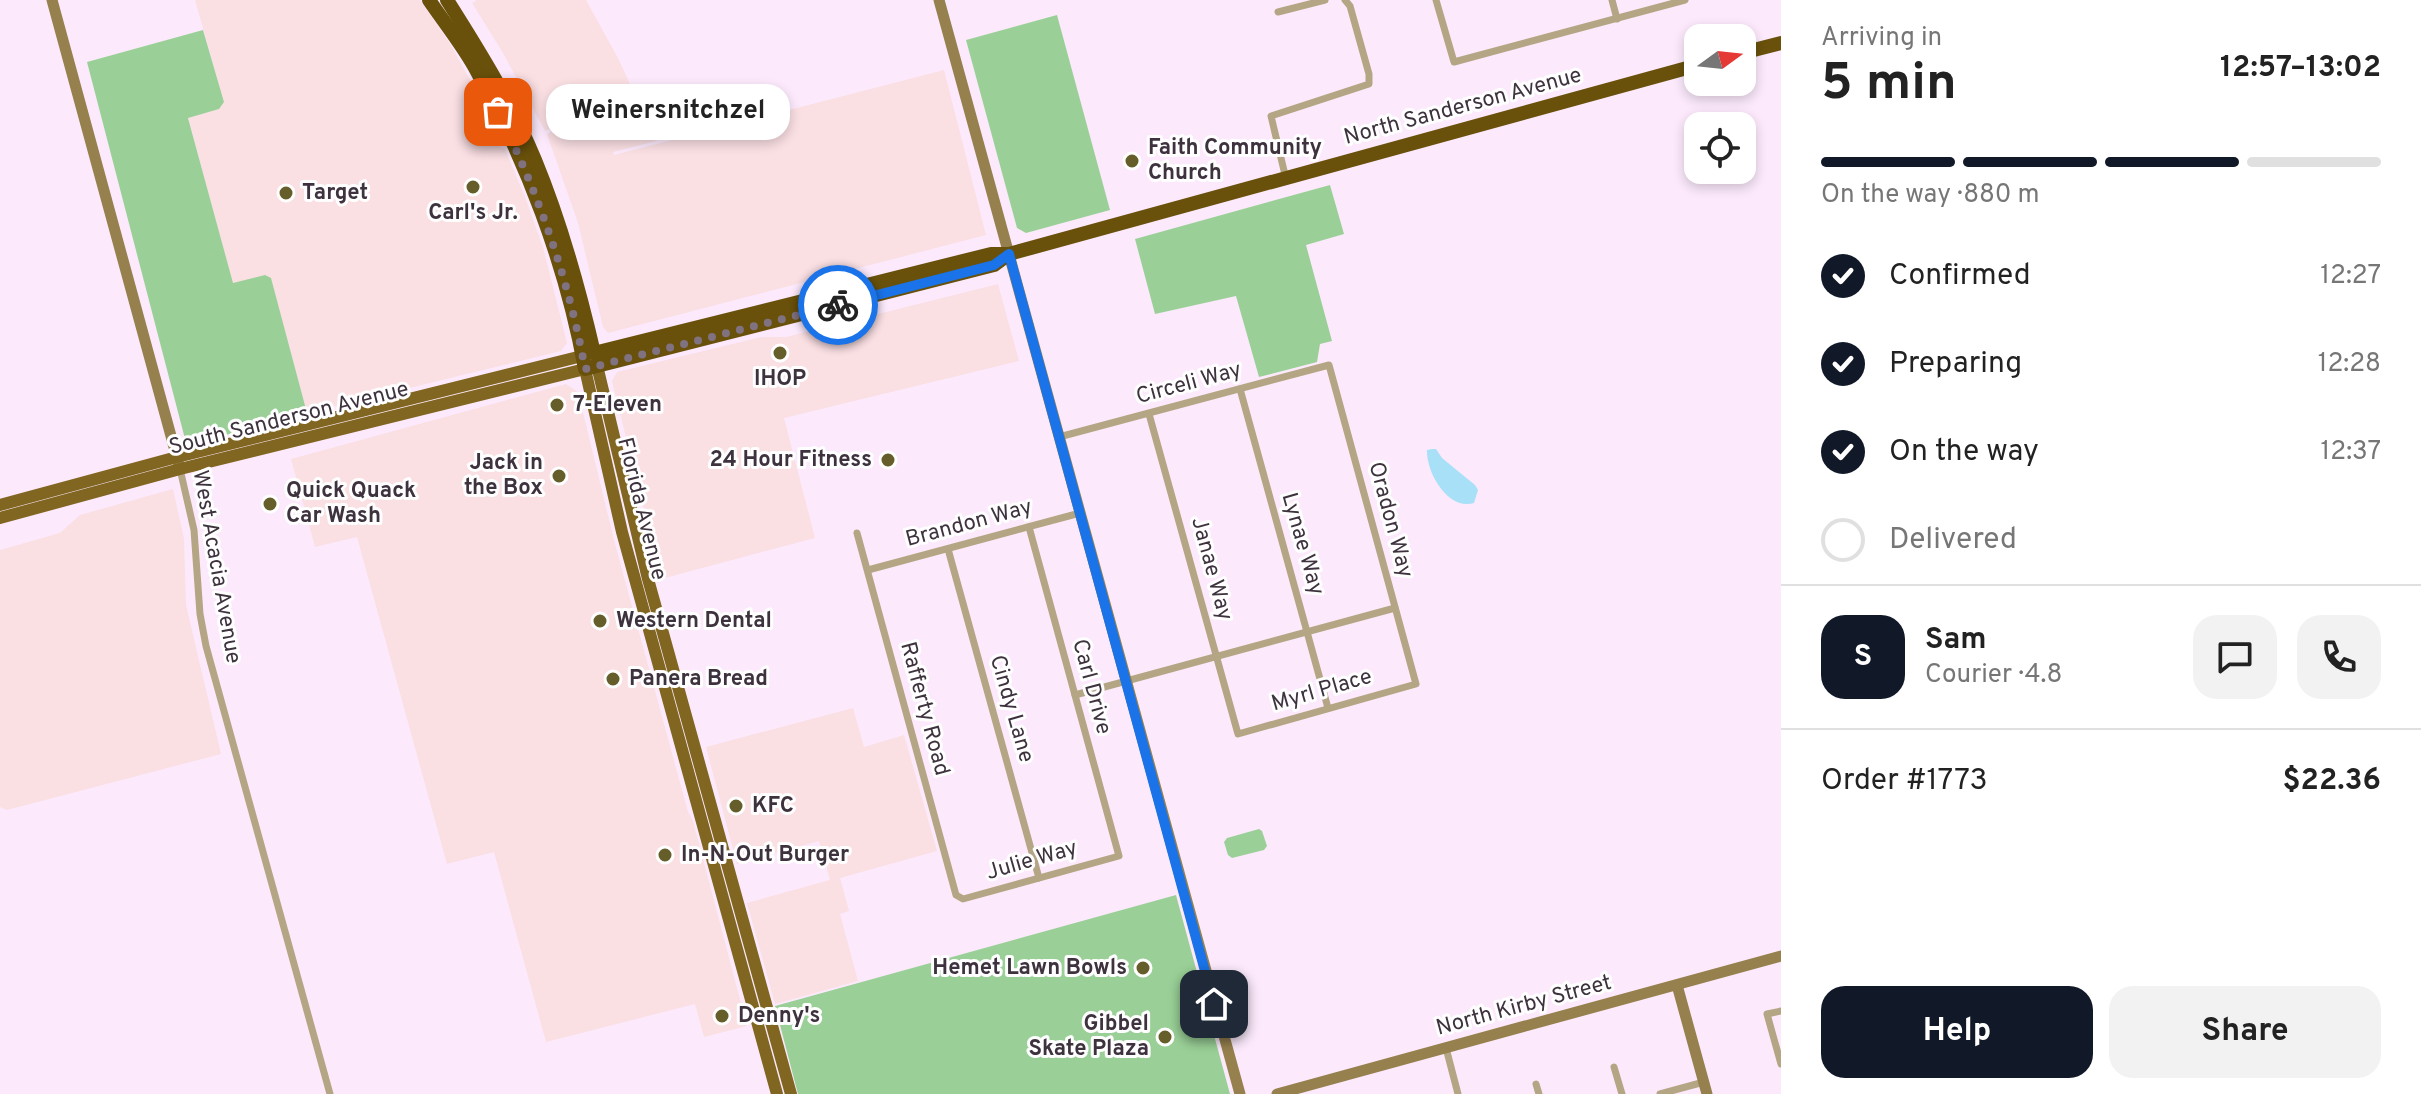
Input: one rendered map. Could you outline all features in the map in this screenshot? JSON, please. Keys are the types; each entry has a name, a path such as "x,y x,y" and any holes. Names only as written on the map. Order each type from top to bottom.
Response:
{"highway":[{"name":"Florida Avenue","path":"429,0 472,63 530,184 589,361"},
{"name":"Florida Avenue","path":"447,0 494,74 548,192 572,265 589,361"},
{"path":"1756,49 1781,43"},
{"path":"462,48 479,65 518,137 524,136"},
{"name":"North Sanderson Avenue","path":"589,361 739,316 991,254 1009,254 1684,69"},
{"name":"North Sanderson Avenue","path":"589,361 694,342 994,265 1009,254"},
{"path":"694,342 693,335 739,316 741,322 711,337"}],"main road":[{"name":"South Sanderson Avenue","path":"0,505 178,463 294,440 589,361"},
{"name":"South Sanderson Avenue","path":"0,518 316,423 479,382 589,361"},
{"name":"Florida Avenue","path":"589,361 622,532 777,1094"},
{"name":"Florida Avenue","path":"589,361 791,1094"},
{"path":"419,409 422,402 461,391 479,382"},
{"path":"337,429 355,420 406,406 407,400"},
{"path":"294,440 298,433 316,423"},
{"path":"717,876 725,887 738,928 745,929"},
{"path":"739,956 746,962 752,986 764,996"}],"street":[{"name":"West Acacia Avenue","path":"52,0 194,530 200,614 206,646 330,1094"},
{"path":"939,0 1240,1094"},
{"path":"1278,12 1325,0"},
{"path":"1286,179 1271,116 1369,84 1350,6 1345,0"},
{"path":"1436,0 1454,62 1685,0"},
{"path":"1612,0 1617,19"},
{"name":"Circeli Way","path":"1059,437 1329,365"},
{"name":"Oradon Way","path":"1329,365 1416,684"},
{"name":"Lynae Way","path":"1240,389 1328,708"},
{"name":"Janae Way","path":"1149,414 1238,734"},
{"name":"Brandon Way","path":"868,570 1080,513"},
{"name":"Carl Drive","path":"1029,527 1119,856"},
{"name":"Rafferty Road","path":"857,533 956,895"},
{"name":"Cindy Lane","path":"948,549 1039,878"},
{"path":"1075,695 1395,608"},
{"name":"Myrl Place","path":"1238,734 1416,684"},
{"name":"Julie Way","path":"956,895 963,899 1119,856"},
{"name":"North Kirby Street","path":"1277,1094 1781,956"},
{"path":"1660,1094 1706,1088 1677,985"},
{"path":"1781,1011 1767,1014 1781,1064"},
{"path":"1446,1048 1458,1094"},
{"path":"1614,1067 1622,1094"},
{"path":"1536,1084 1539,1094"}],"shaded area":[{"path":"195,0 420,0 452,47 489,115 486,124 498,146 505,149 525,197 543,247 567,343 561,351 307,413 271,279 265,275 233,284 188,117 219,109 224,102"},
{"path":"477,0 586,0 619,60 656,141 613,152 614,155 944,70 986,235 608,333 603,327 578,223 547,134 593,110 591,108 545,131 472,3"},
{"path":"998,284 1019,361 784,418 815,538 661,579 612,381 617,372 761,337 786,337"},
{"path":"566,384 578,392 615,544 747,1026 704,1037 695,1004 546,1042 494,852 447,864 357,537 315,547 291,459"},
{"path":"173,489 184,539 186,605 221,754 7,810 0,807 0,550 60,533 80,515"},
{"path":"853,708 864,747 904,735 937,851 840,878 849,911 840,914 858,981 775,1004 747,903 830,880 819,841 737,864 706,747"}],"green space":[{"path":"1057,15 1110,210 1026,233 1017,228 966,40"},
{"path":"203,30 224,102 219,109 188,118 233,283 265,275 271,278 307,413 193,444 185,439 87,62"},
{"path":"1330,185 1344,234 1306,245 1332,341 1320,344 1317,362 1259,377 1236,296 1155,314 1135,239"},
{"path":"1259,829 1267,846 1264,850 1232,858 1228,855 1224,842 1227,838"},
{"path":"1176,895 1230,1094 798,1094 775,1006"}],"water":[{"path":"1436,449 1442,458 1475,485 1478,490 1474,503 1456,501 1440,488 1430,469 1427,450"}],"way so far":[{"path":"498,112 551,240 585,369 838,305"}],"place":[{"name":"Weinersnitchzel","path":"498,112"},
{"name":"Faith Community Church","path":"1132,161"},
{"name":"Carl's Jr.","path":"473,187"},
{"name":"Target","path":"286,193"},
{"name":"IHOP","path":"780,353"},
{"name":"7-Eleven","path":"557,405"},
{"name":"24 Hour Fitness","path":"888,460"},
{"name":"Jack in the Box","path":"559,476"},
{"name":"Quick Quack Car Wash","path":"270,504"},
{"name":"Western Dental","path":"600,621"},
{"name":"Panera Bread","path":"613,679"},
{"name":"KFC","path":"736,806"},
{"name":"In-N-Out Burger","path":"665,855"},
{"name":"Hemet Lawn Bowls","path":"1143,968"},
{"name":"Denny's","path":"722,1016"},
{"name":"Gibbel Skate Plaza","path":"1165,1037"}],"route":[{"path":"838,305 994,265 1009,254 1214,1004"}]}
